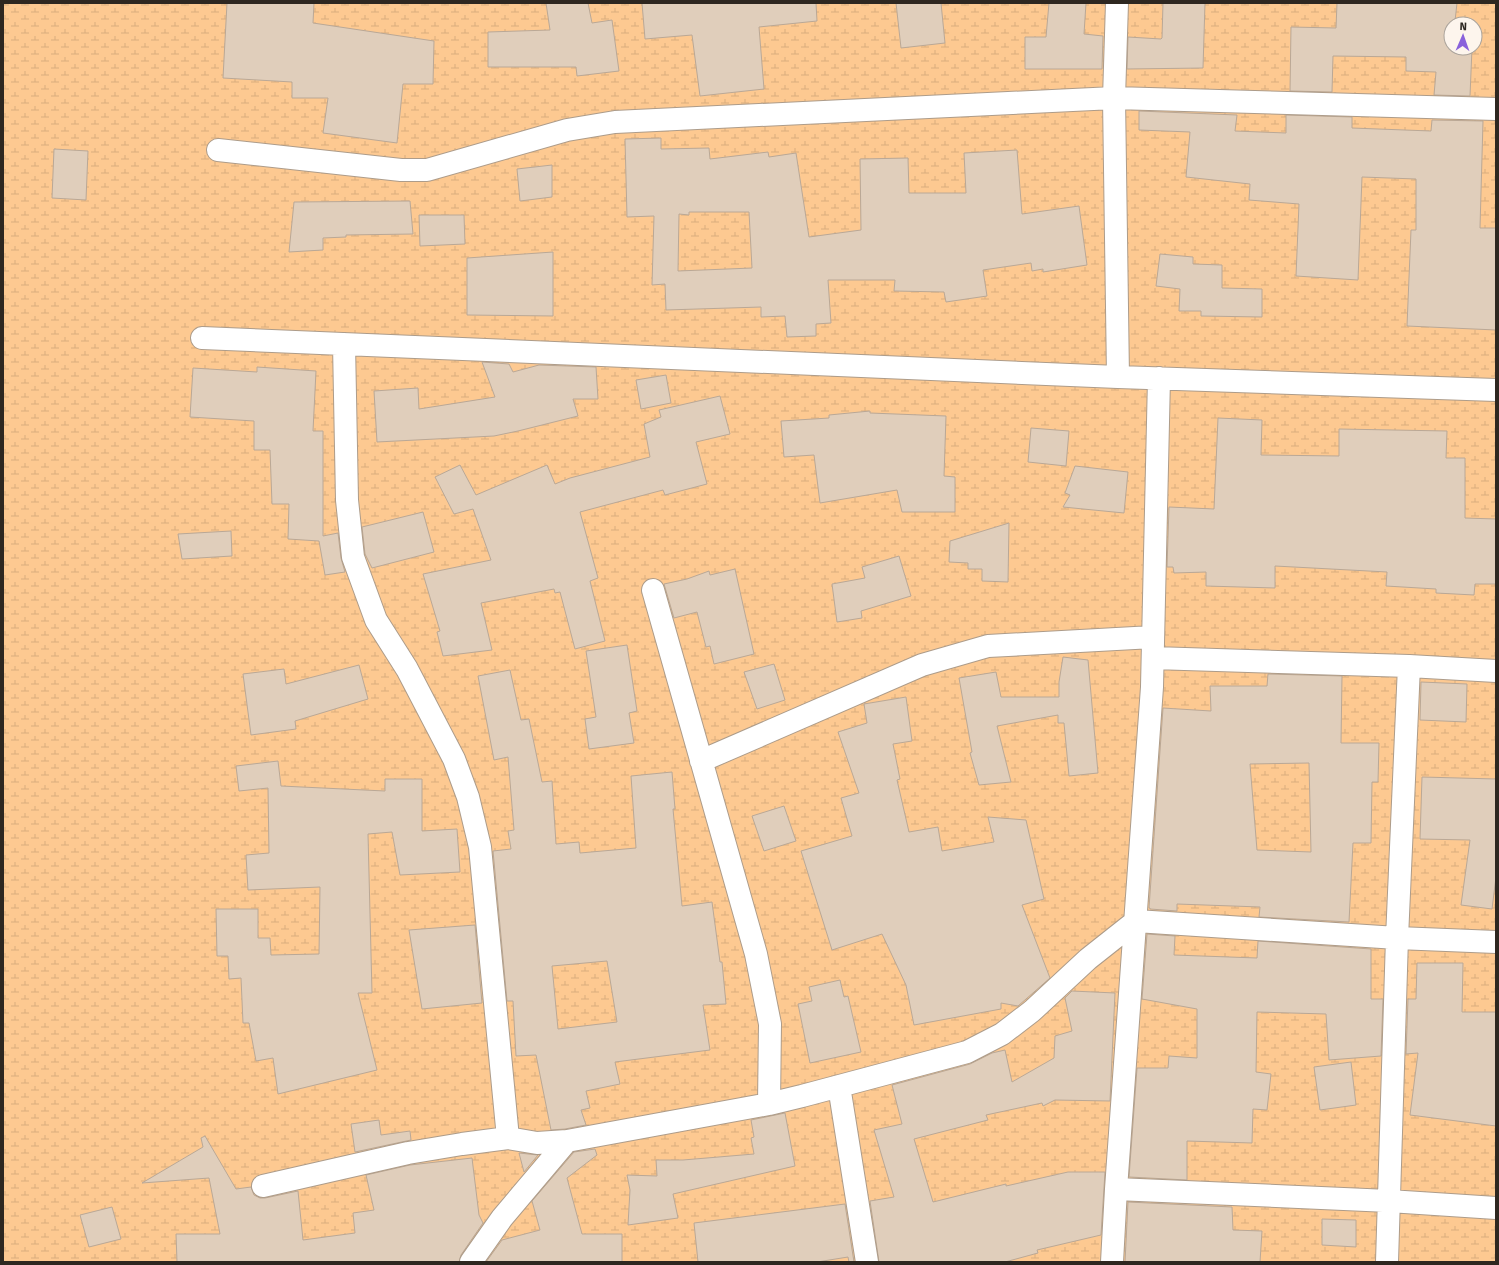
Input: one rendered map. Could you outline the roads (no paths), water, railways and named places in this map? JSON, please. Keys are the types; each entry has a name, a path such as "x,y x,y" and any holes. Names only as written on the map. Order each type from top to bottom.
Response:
{"street":[{"path":"1117,3 1114,98 1118,377"},
{"path":"218,150 401,170 427,170 567,130 615,122 1114,98 1496,109"},
{"path":"202,338 1118,377 1496,390"},
{"path":"344,344 347,500 353,557 376,620 411,676 454,759 468,797 480,847 508,1138"},
{"path":"1112,1262 1152,687 1159,378"},
{"path":"653,590 756,954 770,1024 769,1104"},
{"path":"701,762 922,665 988,646 1153,648 1176,658 1410,666 1496,671"},
{"path":"1388,1262 1397,938 1410,666"},
{"path":"262,1186 408,1153 462,1144 508,1138 537,1143 567,1141 769,1104 967,1052 1002,1034 1032,1011 1088,959 1136,921 1397,938 1496,942"},
{"path":"839,1086 867,1262"},
{"path":"471,1262 502,1218 567,1141"},
{"path":"1116,1189 1389,1201 1496,1208"}]}
